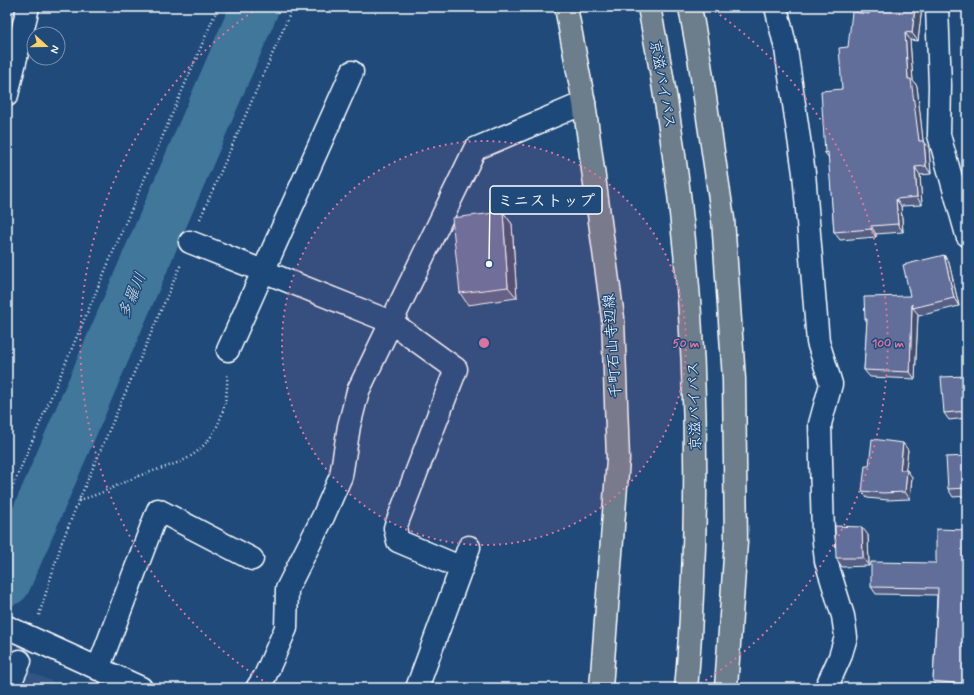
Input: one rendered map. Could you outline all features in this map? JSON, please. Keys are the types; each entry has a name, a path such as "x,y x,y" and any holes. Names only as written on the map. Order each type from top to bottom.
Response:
{"main road":[{"name":"千町石山寺辺線","path":"566,7 584,103 612,318 618,459 601,688"},
{"name":"京滋バイパス","path":"649,7 669,109 690,293 695,426 696,508 686,688"},
{"path":"690,7 723,219 734,380 736,542 726,688"}],"street":[{"path":"7,95 28,7"},
{"path":"776,7 786,49 804,174 818,342 831,384 820,424 823,533 826,561 843,616 846,637 840,657 826,688"},
{"path":"937,7 940,86 939,135 967,235"},
{"path":"228,350 352,72"},
{"path":"257,688 265,676 286,628 287,589 323,517 341,476 349,426 358,391 474,150 584,103"},
{"path":"190,242 391,322 456,369 395,528 398,541 462,568"},
{"path":"98,668 158,510 252,559"},
{"path":"417,688 469,548"},
{"path":"12,630 141,688"},
{"path":"8,688 20,661"}],"path":[{"path":"7,500 218,7"},
{"path":"38,617 62,542 79,500 293,7"},
{"path":"79,500 96,496 114,486 183,460 200,449 214,432 224,412 228,388 228,350"}],"shaded area":[{"path":"11,664 68,688 7,688"}],"building":[{"path":"870,7 915,7 912,33 905,32 908,79 911,79 919,141 924,141 926,166 915,167 917,197 896,199 898,224 871,226 871,229 834,232 828,152 825,153 821,91 842,89 839,48 848,47 852,12 869,14"},
{"path":"503,212 508,287 460,293 452,218"},
{"path":"944,255 954,298 913,308 912,304 910,372 864,370 867,319 865,319 864,297 910,296 903,265"},
{"path":"967,376 967,411 944,413 941,377"},
{"path":"872,439 903,443 900,470 907,470 905,492 883,493 862,491 865,466 869,466"},
{"path":"967,456 967,488 948,489 946,457"},
{"path":"835,526 862,527 863,558 836,558"},
{"path":"936,529 967,530 967,661 965,661 963,684 933,681 938,588 871,587 871,562 936,563"}],"waterway":[{"name":"多羅川","path":"7,582 255,7"}],"place":[{"name":"ミニストップ","path":"489,264"}]}
